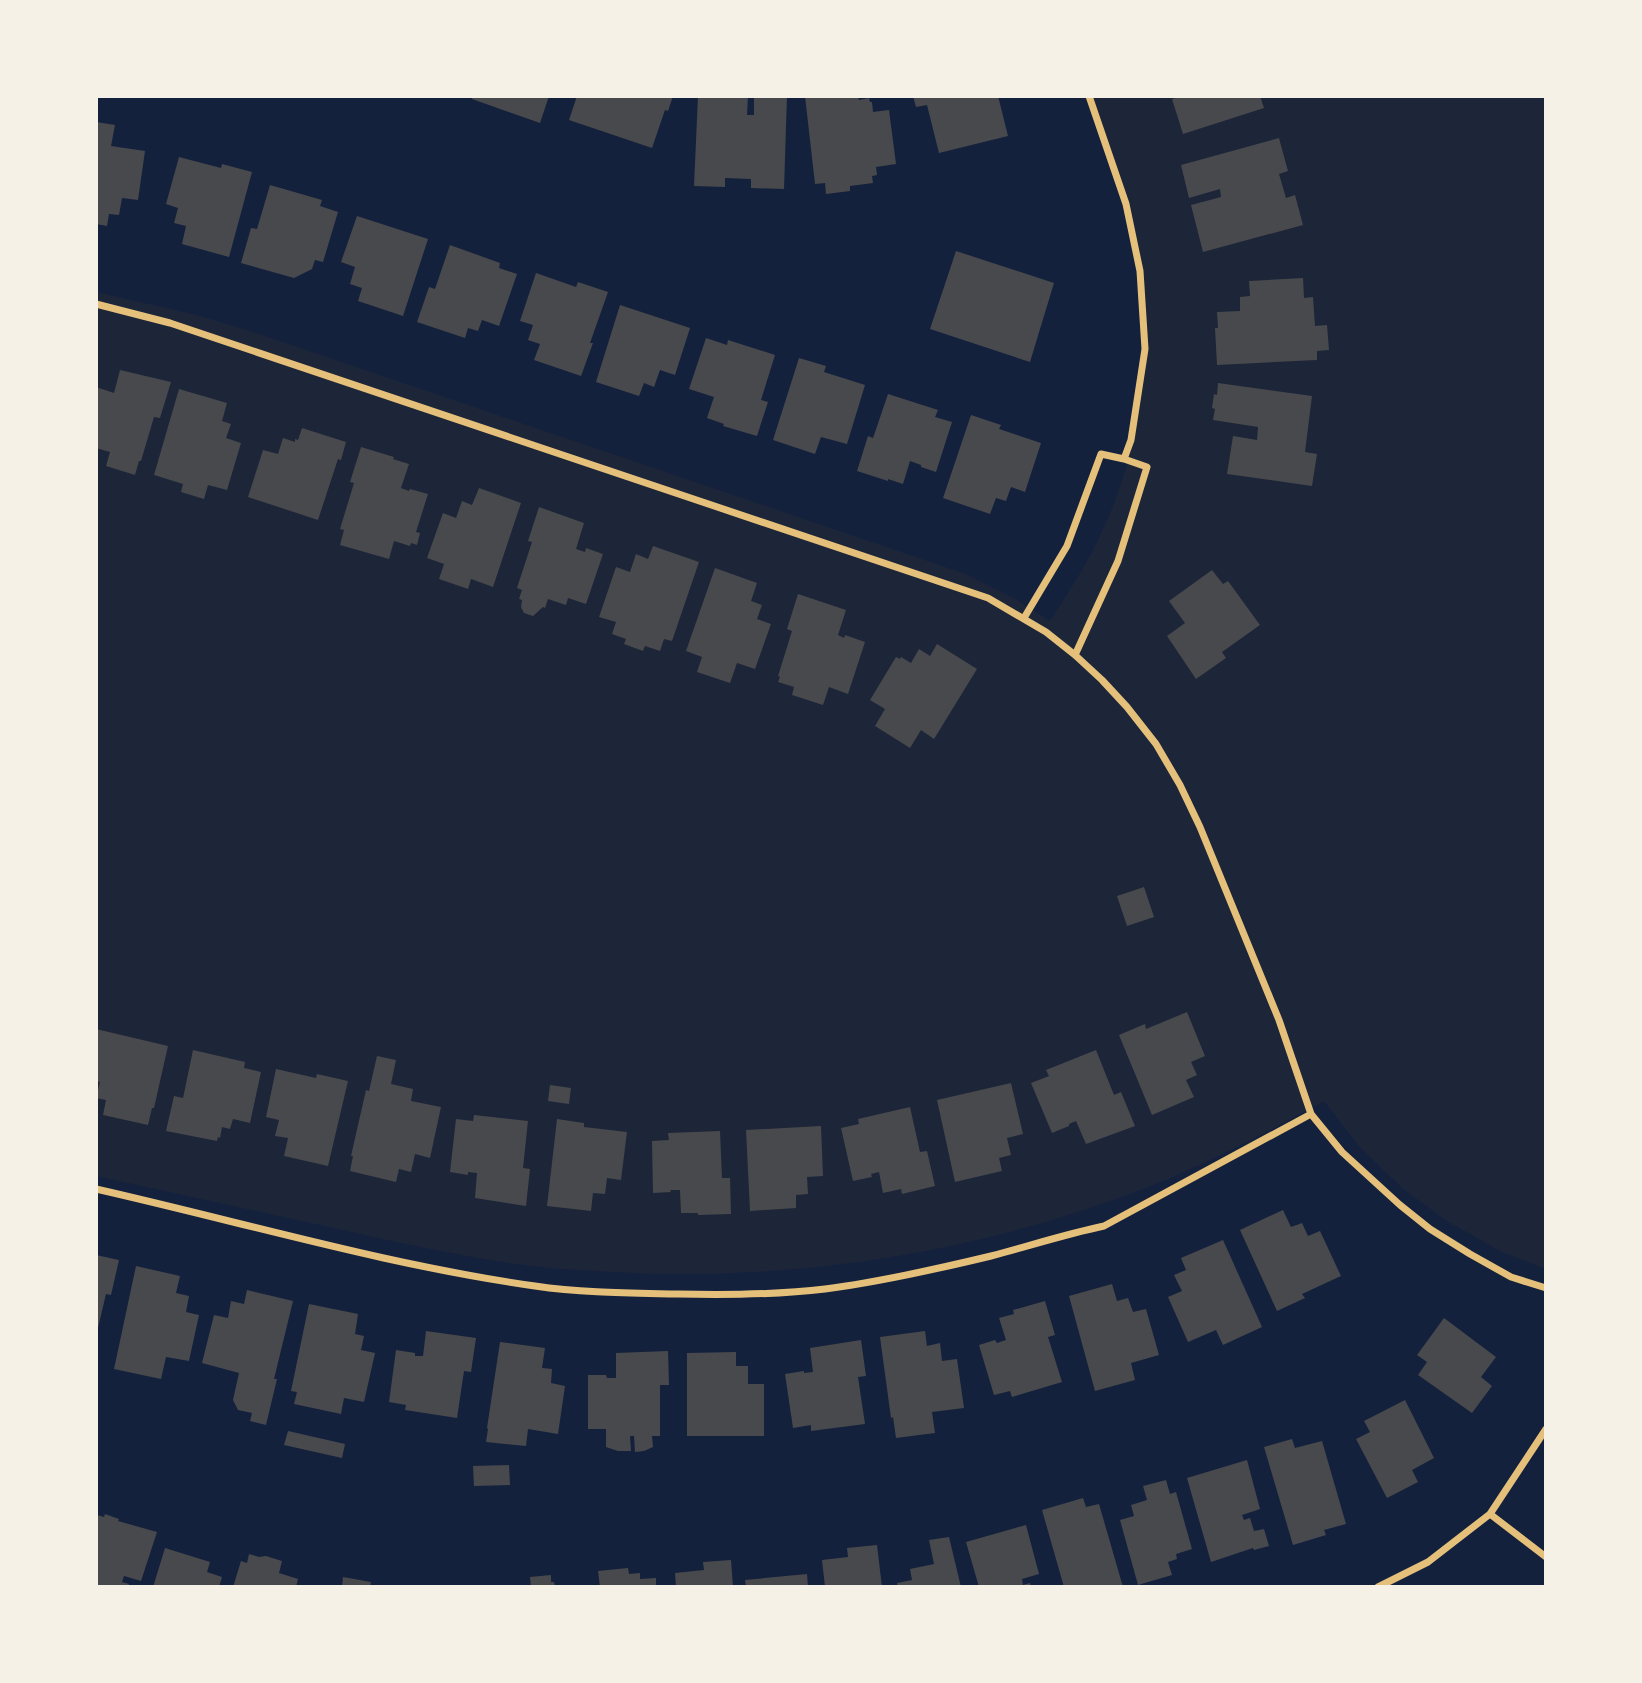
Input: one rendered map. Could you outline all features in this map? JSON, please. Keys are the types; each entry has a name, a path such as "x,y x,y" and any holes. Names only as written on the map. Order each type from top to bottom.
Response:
{"street":[{"path":"1089,96 1126,204 1140,271 1145,349 1131,440 1124,459"},
{"path":"96,304 170,323 988,598 1045,632 1075,655 1127,707 1156,744 1180,785 1200,827 1279,1020 1311,1114 1342,1152 1430,1229 1511,1277 1546,1288"},
{"path":"1024,618 1068,546 1101,454 1147,467 1118,561 1075,655"},
{"path":"96,1189 405,1264 537,1287 704,1295 771,1293 825,1289 921,1272 1104,1226 1311,1114"},
{"path":"1378,1587 1428,1562 1490,1514 1546,1429"},
{"path":"1490,1514 1546,1557"}],"shaded area":[{"path":"1089,96 1546,96 1546,1269 1502,1252 1447,1221 1403,1189 1358,1145 1324,1101 1236,1148 1169,1179 1080,1211 1013,1231 875,1260 736,1273 596,1271 511,1263 402,1243 96,1176 96,292 197,315 256,333 963,573 1017,600 1050,621 1093,550 1120,487 1139,408 1143,368 1144,327 1136,246 1124,198"}],"building":[{"path":"473,96 549,96 540,123 472,99"},
{"path":"577,96 673,96 668,111 665,110 652,148 569,120"},
{"path":"698,96 748,96 747,115 754,115 754,96 787,96 784,189 751,188 751,179 725,178 725,187 694,186"},
{"path":"805,96 858,96 859,100 869,98 873,112 889,110 896,164 876,167 877,175 872,176 873,183 850,186 850,191 826,194 825,183 815,184"},
{"path":"913,96 998,96 1008,136 939,153 927,105 916,107"},
{"path":"1182,96 1260,96 1264,108 1183,134 1172,99"},
{"path":"96,122 115,125 111,146 145,151 138,200 122,198 119,215 109,214 107,226 96,224"},
{"path":"1279,138 1288,171 1279,174 1286,198 1295,195 1303,225 1203,252 1191,205 1221,197 1220,189 1189,198 1181,165"},
{"path":"179,157 221,168 222,164 252,172 229,257 182,244 186,226 174,223 178,208 166,204"},
{"path":"270,185 322,200 320,206 338,212 323,262 315,260 312,269 294,278 241,263 251,228 257,229"},
{"path":"357,216 428,239 403,316 358,301 362,288 350,284 355,267 341,262"},
{"path":"450,245 500,263 499,268 517,274 499,326 482,320 478,331 468,328 465,338 417,322 429,287 435,289"},
{"path":"956,251 1054,283 1030,362 930,329"},
{"path":"536,273 576,287 578,282 608,292 581,376 534,360 540,344 528,340 533,325 520,321"},
{"path":"1303,278 1304,298 1313,297 1315,326 1327,325 1329,350 1317,351 1317,360 1217,365 1217,312 1240,311 1240,297 1250,296 1249,281"},
{"path":"620,305 690,328 675,375 660,370 654,387 644,383 639,396 596,382"},
{"path":"706,338 727,345 728,340 775,355 761,400 768,402 757,436 723,426 724,424 707,418 714,397 689,389"},
{"path":"799,358 826,366 824,372 865,385 847,444 821,437 815,454 773,440"},
{"path":"120,370 171,382 160,418 154,417 135,475 106,466 110,452 96,448 96,387 114,393"},
{"path":"1218,383 1312,396 1305,452 1317,454 1312,486 1227,474 1233,436 1257,440 1258,427 1213,420 1215,409 1212,408"},
{"path":"179,389 227,403 222,421 231,424 226,438 241,443 227,490 208,485 204,499 181,492 183,484 154,475"},
{"path":"888,394 938,410 935,417 952,422 936,472 910,461 903,484 857,471 868,436 873,438"},
{"path":"971,415 1001,425 999,429 1041,443 1025,492 1011,487 1006,501 996,498 990,514 943,498"},
{"path":"302,428 346,442 318,520 248,497 263,450 278,454 283,438 295,442"},
{"path":"361,447 409,464 401,488 428,494 416,532 420,533 417,545 411,543 410,546 394,541 389,559 340,545 344,530 340,529 354,483 350,482"},
{"path":"479,488 521,503 493,587 471,579 468,589 439,579 444,564 427,558 443,513 456,518 462,501 472,505"},
{"path":"539,507 584,523 576,549 585,552 586,548 603,554 586,604 568,598 566,605 548,599 545,608 533,616 524,613 522,600 519,599 522,590 517,588 532,542 528,541"},
{"path":"653,546 699,562 672,641 664,639 660,651 645,646 643,651 624,644 626,639 612,634 616,622 599,617 616,567 630,572 636,554 648,559"},
{"path":"715,568 757,583 751,601 762,605 757,619 771,624 755,669 737,663 730,683 697,672 702,657 686,651"},
{"path":"1212,570 1223,584 1228,581 1260,625 1222,652 1226,658 1196,679 1167,636 1185,623 1169,601"},
{"path":"798,594 846,610 838,635 865,642 848,694 829,687 823,705 792,695 794,687 778,682 792,631 787,629"},
{"path":"937,644 977,669 934,739 921,730 910,748 875,726 885,709 870,700 896,657 911,663 919,649 930,656"},
{"path":"1144,887 1154,917 1127,926 1117,896"},
{"path":"1187,1012 1205,1056 1191,1062 1197,1075 1186,1080 1194,1097 1152,1115 1119,1035 1145,1024 1146,1029"},
{"path":"96,1029 168,1046 148,1125 103,1115 106,1100 96,1098 100,1082 96,1081"},
{"path":"193,1050 245,1062 244,1068 261,1072 250,1123 233,1119 230,1129 222,1127 217,1141 166,1131 174,1096 183,1098"},
{"path":"1096,1050 1114,1095 1121,1092 1135,1126 1086,1144 1076,1121 1052,1133 1031,1083 1049,1076 1046,1070"},
{"path":"377,1056 396,1060 391,1084 413,1089 411,1101 441,1107 430,1158 415,1154 411,1172 399,1169 396,1182 350,1171 366,1090 369,1091"},
{"path":"276,1069 316,1078 317,1074 348,1081 328,1166 284,1156 288,1138 275,1136 279,1120 266,1117"},
{"path":"1011,1083 1023,1134 1007,1138 1011,1155 999,1158 1002,1171 955,1182 937,1100"},
{"path":"550,1085 571,1088 569,1104 548,1101"},
{"path":"910,1107 920,1152 927,1151 935,1186 902,1194 901,1189 883,1193 879,1172 871,1174 872,1177 853,1181 841,1128 859,1124 858,1119"},
{"path":"474,1115 528,1121 523,1168 530,1169 526,1206 475,1198 477,1173 468,1172 468,1175 450,1172 456,1119 473,1121"},
{"path":"557,1119 584,1123 584,1127 627,1132 621,1180 607,1178 605,1194 593,1193 591,1211 547,1206"},
{"path":"821,1126 823,1176 807,1177 808,1194 796,1195 796,1208 750,1211 746,1130"},
{"path":"720,1131 722,1178 730,1178 731,1214 681,1213 680,1190 653,1193 652,1141 669,1140 668,1133"},
{"path":"1283,1210 1291,1227 1302,1223 1308,1236 1320,1231 1341,1276 1302,1294 1305,1298 1277,1311 1240,1230"},
{"path":"1223,1240 1262,1327 1223,1345 1216,1330 1188,1342 1168,1297 1182,1291 1174,1275 1186,1270 1181,1258"},
{"path":"96,1255 119,1260 111,1295 106,1294 97,1332"},
{"path":"136,1266 180,1276 176,1293 189,1296 186,1312 199,1315 189,1361 166,1357 161,1379 114,1369"},
{"path":"1112,1284 1117,1301 1128,1298 1133,1312 1146,1309 1159,1355 1131,1363 1135,1380 1095,1391 1069,1296"},
{"path":"247,1290 293,1301 266,1425 250,1421 252,1413 238,1410 233,1400 239,1373 202,1363 214,1315 228,1318 231,1301 244,1304"},
{"path":"1045,1301 1055,1335 1048,1337 1062,1382 1012,1397 1010,1391 994,1395 979,1345 1006,1340 999,1318 1014,1314 1013,1310"},
{"path":"309,1304 358,1314 355,1334 364,1336 361,1350 375,1353 364,1402 344,1398 341,1414 294,1404 297,1392 291,1391"},
{"path":"1444,1318 1496,1357 1481,1377 1492,1386 1472,1413 1418,1375 1427,1362 1417,1355"},
{"path":"426,1331 476,1338 471,1372 464,1371 457,1418 405,1410 406,1405 389,1402 396,1350 423,1356"},
{"path":"925,1331 927,1346 940,1343 942,1361 957,1359 964,1408 932,1412 935,1433 896,1438 880,1337"},
{"path":"861,1340 866,1376 858,1377 865,1424 811,1431 811,1425 793,1428 785,1374 813,1372 810,1348"},
{"path":"500,1342 545,1348 542,1368 552,1369 551,1383 565,1386 558,1434 528,1429 526,1446 486,1442"},
{"path":"668,1351 669,1385 660,1385 660,1436 652,1436 653,1447 635,1452 634,1436 630,1436 631,1451 606,1447 606,1429 588,1429 588,1375 616,1378 616,1353"},
{"path":"736,1352 736,1366 748,1366 748,1384 764,1384 764,1436 687,1436 687,1353"},
{"path":"1405,1400 1434,1458 1412,1470 1418,1482 1387,1498 1356,1439 1370,1432 1364,1421"},
{"path":"288,1431 345,1444 342,1458 284,1445"},
{"path":"1292,1439 1295,1448 1322,1441 1346,1524 1324,1530 1326,1535 1293,1545 1264,1447"},
{"path":"1247,1460 1260,1509 1242,1515 1244,1520 1250,1518 1254,1531 1264,1529 1269,1546 1254,1550 1253,1548 1211,1562 1187,1478"},
{"path":"509,1465 510,1485 474,1486 473,1466"},
{"path":"1166,1480 1170,1494 1176,1492 1192,1549 1176,1554 1177,1559 1168,1562 1172,1575 1138,1585 1120,1520 1134,1516 1131,1505 1147,1500 1143,1486"},
{"path":"1083,1498 1086,1507 1099,1504 1123,1587 1064,1587 1042,1510"},
{"path":"105,1514 119,1519 118,1521 157,1532 141,1581 124,1576 122,1582 129,1584 128,1587 96,1587 96,1517 104,1517"},
{"path":"1026,1525 1039,1574 1022,1579 1023,1585 1030,1583 1031,1587 979,1587 966,1542"},
{"path":"949,1537 961,1587 898,1587 897,1583 912,1580 910,1569 934,1564 929,1540"},
{"path":"877,1545 882,1587 825,1587 822,1560 848,1557 847,1548"},
{"path":"165,1548 210,1562 207,1572 222,1577 219,1587 153,1587"},
{"path":"249,1554 282,1561 279,1573 298,1579 296,1587 233,1587 241,1561 247,1563"},
{"path":"731,1560 733,1587 676,1587 675,1573 704,1570 703,1562"},
{"path":"628,1568 629,1574 640,1573 640,1579 656,1578 656,1587 600,1587 598,1571"},
{"path":"807,1574 808,1587 746,1587 745,1580"},
{"path":"551,1575 551,1582 554,1582 555,1587 531,1587 530,1577"},
{"path":"343,1577 371,1582 370,1587 342,1587"}]}
